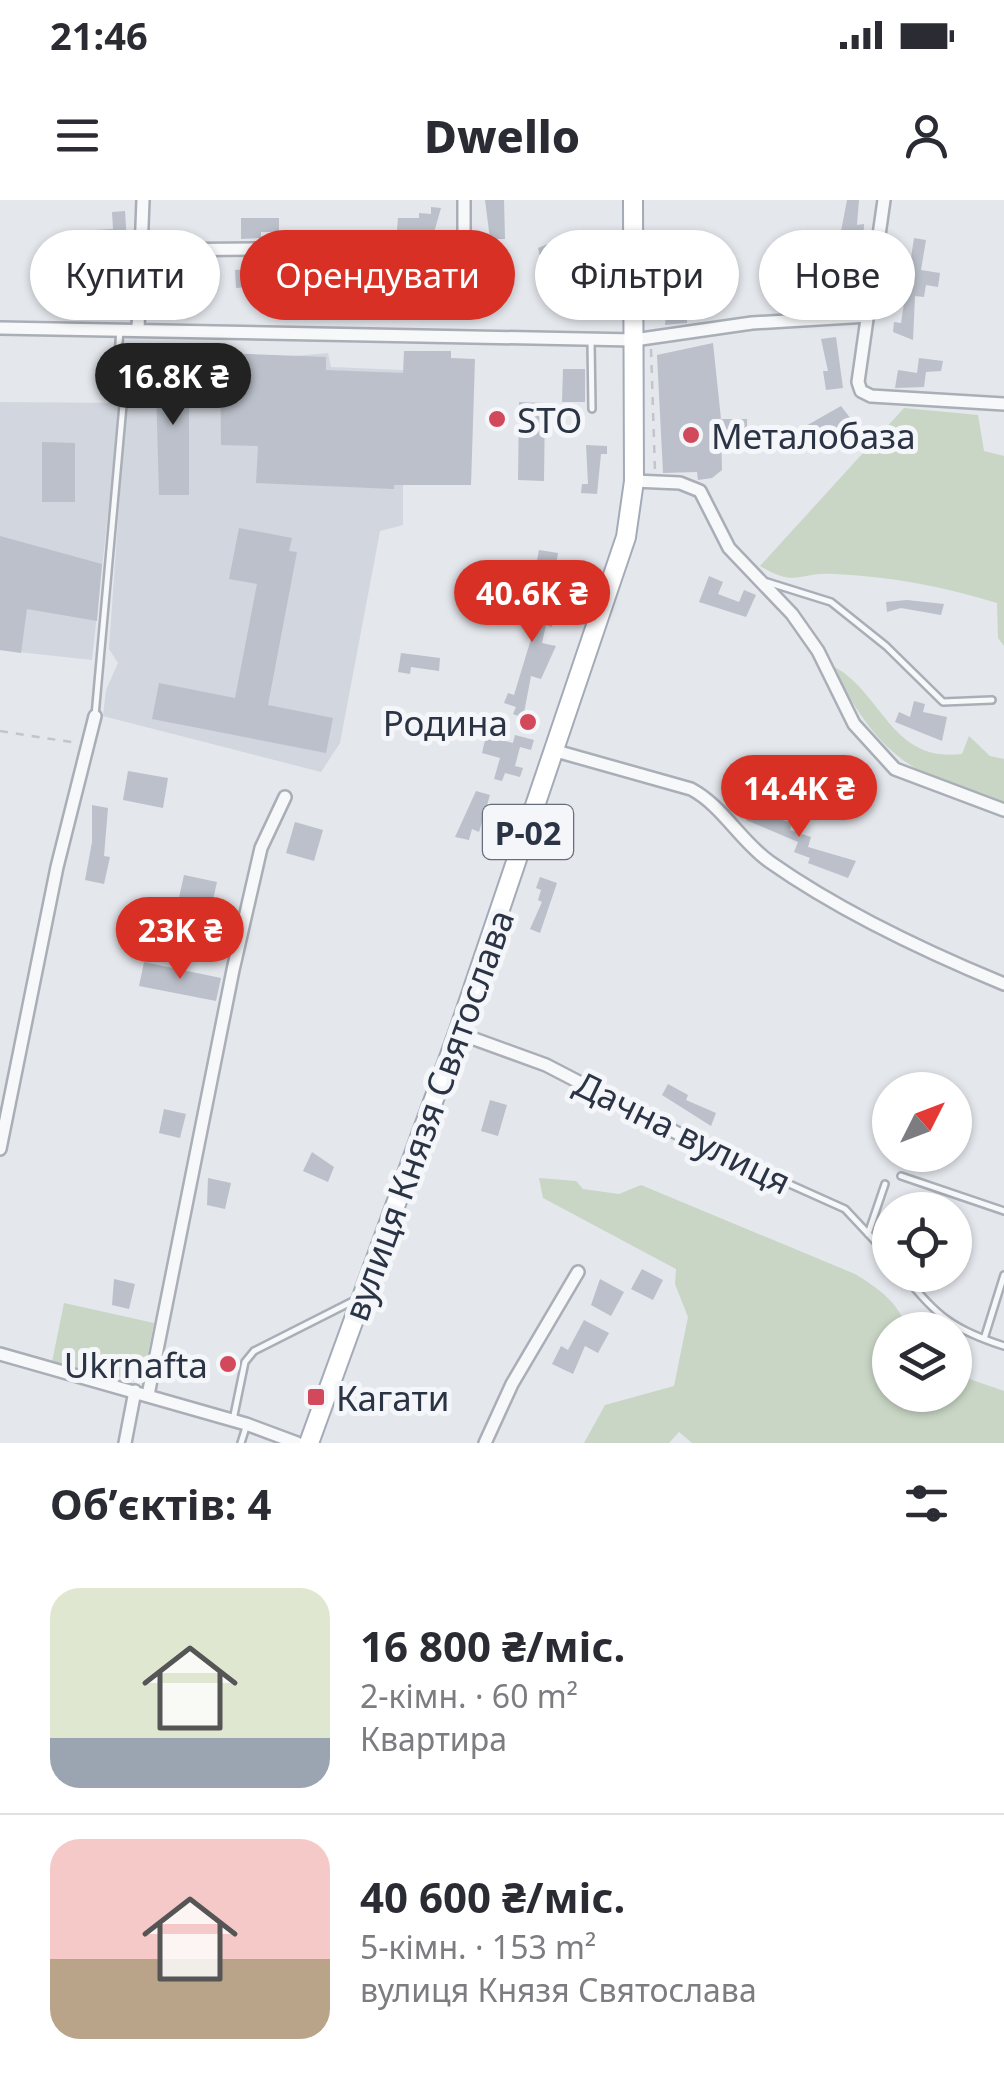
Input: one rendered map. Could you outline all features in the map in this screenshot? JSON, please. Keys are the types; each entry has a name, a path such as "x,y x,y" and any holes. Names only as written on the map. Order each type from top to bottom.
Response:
{"main road":[{"name":"вулиця Князя Святослава","path":"309,1443 458,1033 626,536 634,481 642,338 633,200"}],"street":[{"path":"143,200 144,230"},
{"path":"220,249 451,247 464,235 464,200"},
{"path":"880,230 884,200"},
{"path":"139,320 138,329 592,339 642,338 802,320"},
{"path":"867,320 858,382 861,391 871,396 1004,404"},
{"path":"0,328 120,329"},
{"path":"634,481 680,482 700,491 729,548 818,651 854,724 896,769 1004,810"},
{"path":"0,1149 58,867 95,716"},
{"path":"556,752 707,798 745,844 797,880 934,956 1004,984"},
{"path":"125,1443 142,1393 262,848 285,796"},
{"name":"Дачна вулиця","path":"458,1033 546,1066 679,1134"},
{"path":"485,1443 512,1384 578,1272"},
{"path":"0,1354 246,1424 297,1443"}],"lane":[{"path":"95,716 124,394 117,371 120,329 138,329"},
{"path":"592,339 592,408"},
{"path":"759,580 831,602 886,646 943,702 992,700"},
{"name":"Дачна вулиця","path":"679,1134 845,1209 872,1238"},
{"path":"901,1176 1004,1211"},
{"path":"868,1234 885,1184"},
{"path":"984,1340 1004,1275"},
{"path":"918,1292 935,1314 1004,1346"},
{"path":"232,1420 246,1362 254,1352 365,1296"},
{"path":"241,1443 246,1424"}],"path":[{"path":"642,338 655,482"},
{"path":"0,732 88,745"}],"shaded area":[{"path":"328,353 331,367 403,370 403,525 380,531 340,743 321,772 103,716 106,690 118,663 109,649 129,364 189,365"},
{"path":"0,402 120,403 92,660 0,650"}],"green space":[{"path":"904,408 978,415 984,451 1004,456 1004,646 998,638 997,603 937,587 855,575 790,578 760,566"},
{"path":"831,665 849,677 889,723 918,748 938,754 962,754 969,736 990,756 1004,759 1004,804 943,782 899,757 865,721"},
{"path":"539,1178 576,1181 583,1189 619,1194 641,1185 855,1274 872,1286 872,1292 881,1292 898,1312 872,1312 872,1412 972,1412 972,1380 1004,1391 1004,1443 692,1443 679,1432 669,1443 584,1443 605,1405 674,1386 688,1317 675,1284 676,1269 543,1198"},
{"path":"64,1303 154,1323 142,1382 52,1362"}],"building":[{"path":"485,200 504,200 505,230 489,230"},
{"path":"847,200 859,200 857,225 864,224 864,230 841,230"},
{"path":"431,207 441,208 435,230 397,230 398,218 431,214"},
{"path":"125,211 126,230 94,230 113,229 112,212"},
{"path":"241,218 279,218 279,230 241,230"},
{"path":"915,238 926,240 921,270 940,273 938,287 926,285 924,297 915,296"},
{"path":"235,270 240,270 240,288 236,288"},
{"path":"666,320 687,320 687,323 665,325"},
{"path":"914,320 913,340 893,332 894,322"},
{"path":"836,337 843,388 826,390 823,371 828,371 821,339"},
{"path":"713,343 721,419 747,419 747,436 721,436 722,470 712,478 698,480 697,472 663,473 657,355"},
{"path":"404,351 451,351 451,358 475,359 471,485 394,485 394,489 256,483 258,446 221,445 220,353 326,357 326,370 403,373"},
{"path":"919,358 943,361 941,371 926,372 924,387 895,388 898,370 917,373"},
{"path":"151,365 189,365 189,495 159,495 156,387 152,387"},
{"path":"563,369 585,369 585,402 562,402"},
{"path":"519,402 545,403 544,481 518,480"},
{"path":"841,406 854,423 809,450 797,431"},
{"path":"42,442 75,443 75,502 42,502"},
{"path":"586,445 607,446 607,454 601,454 597,494 581,493 582,484 588,484"},
{"path":"239,528 292,538 289,551 297,552 268,705 333,718 326,753 152,719 159,683 235,698 257,584 229,579"},
{"path":"0,536 102,564 97,621 27,609 21,653 0,650"},
{"path":"539,550 558,553 556,564 570,567 568,577 535,571"},
{"path":"525,573 538,576 535,590 546,592 541,613 554,616 552,627 546,625 542,643 556,646 541,679 531,676 523,718 513,714 516,707 504,703 508,693 514,695 534,629 526,628 535,603 519,600"},
{"path":"709,576 723,582 718,594 739,602 744,590 756,595 746,617 699,602"},
{"path":"886,602 944,604 941,615 901,608 887,612"},
{"path":"401,653 440,658 439,671 411,667 410,674 398,672"},
{"path":"914,701 925,704 923,712 947,717 942,741 895,722 899,712 910,717"},
{"path":"515,735 534,740 531,750 520,747 515,766 523,768 520,777 505,773 502,781 494,779 500,758 482,753 486,736 513,743"},
{"path":"128,771 168,778 163,808 123,800"},
{"path":"476,791 490,795 479,832 472,829 469,840 455,837"},
{"path":"758,791 767,795 762,807 769,809 766,815 792,823 790,830 811,837 808,847 856,861 848,878 808,863 810,858 794,852 798,842 746,820"},
{"path":"92,805 108,808 104,856 110,857 104,884 85,880 92,842"},
{"path":"295,822 323,830 314,861 286,853"},
{"path":"184,875 217,882 211,909 178,902"},
{"path":"540,877 557,883 540,933 530,929 542,902 538,900 541,890 536,888"},
{"path":"144,962 221,978 216,1001 139,986"},
{"path":"668,1084 688,1095 686,1100 716,1113 711,1126 662,1095"},
{"path":"490,1100 507,1105 498,1136 481,1131"},
{"path":"164,1109 186,1114 180,1138 159,1133"},
{"path":"312,1152 334,1167 328,1182 303,1171"},
{"path":"208,1178 231,1183 225,1209 207,1205"},
{"path":"642,1269 663,1280 653,1300 631,1289"},
{"path":"114,1279 135,1284 129,1309 112,1305"},
{"path":"600,1279 624,1292 611,1316 591,1305"},
{"path":"584,1320 609,1333 598,1353 585,1346 573,1374 552,1364 561,1346 568,1350"}],"place":[{"name":"STO","path":"497,419"},
{"name":"Металобаза","path":"691,435"},
{"name":"Родина","path":"528,722"},
{"name":"Ukrnafta","path":"228,1364"},
{"name":"Кагати","path":"316,1397"}]}
